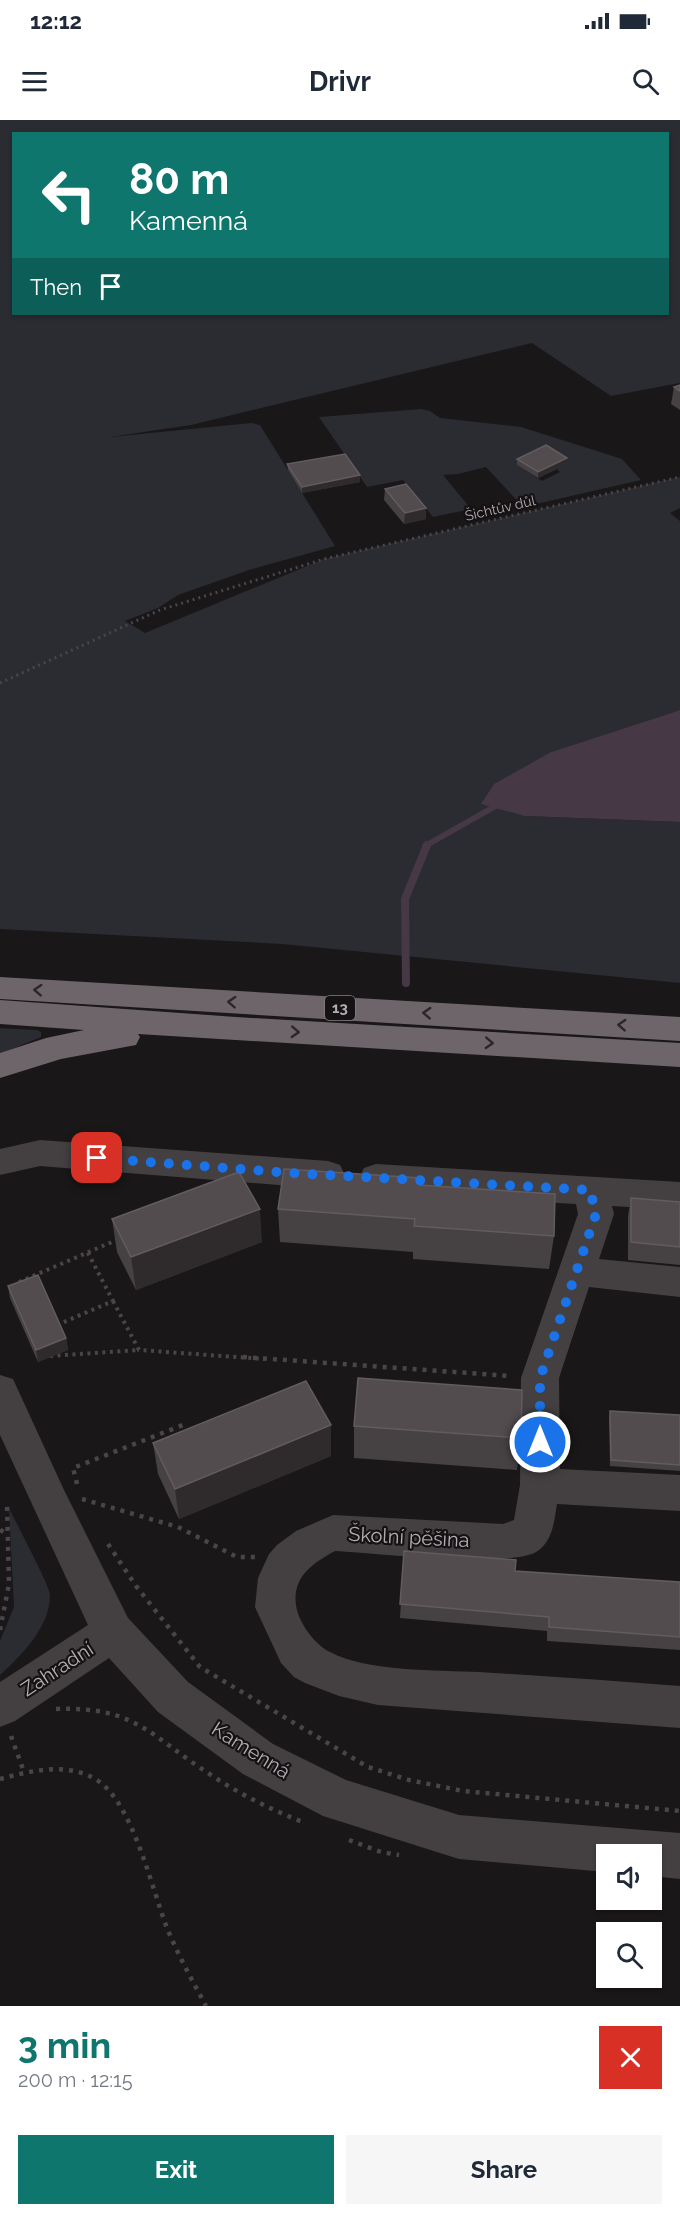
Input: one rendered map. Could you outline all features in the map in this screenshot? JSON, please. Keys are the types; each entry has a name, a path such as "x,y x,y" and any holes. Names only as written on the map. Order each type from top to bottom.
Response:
{"highway":[{"name":"13","path":"0,988 680,1029"},
{"name":"13","path":"0,1012 236,1029 680,1054"},
{"path":"0,1066 46,1049 87,1040 236,1029"}],"street":[{"path":"0,1162 40,1153 291,1173 680,1196"},
{"name":"Školní pěšina","path":"291,1555 311,1542 333,1533 502,1542 522,1539 533,1528 540,1485 540,1378 596,1214 590,1190"},
{"path":"576,1271 680,1282"},
{"name":"Kamenná","path":"0,1391 48,1500 113,1632 173,1697 258,1759 339,1800 459,1837 680,1856"},
{"path":"540,1485 680,1493"},
{"path":"291,1555 276,1584 274,1606 301,1656 317,1668 392,1687 680,1707"},
{"name":"Zahradní","path":"5,1719 113,1632"}],"path":[{"name":"Šichtův důl","path":"0,683 160,610 324,559 680,477"},
{"path":"16,1283 87,1251 130,1235"},
{"path":"87,1251 139,1350"},
{"path":"57,1325 113,1301"},
{"path":"46,1356 139,1350 540,1378"},
{"path":"191,1440 183,1425 73,1468 80,1498 178,1527 237,1557 291,1555"},
{"path":"0,1630 6,1615 9,1570 7,1504"},
{"path":"0,1530 8,1534"},
{"path":"5,1719 24,1772"},
{"path":"0,1779 52,1767 86,1776 103,1784 116,1800 129,1824 164,1921 206,2006"}],"shaded area":[{"path":"0,120 680,120 680,383 611,396 532,343 191,425 110,437 251,423 260,425 335,546 249,570 178,595 158,608 125,621 145,633 324,559 680,477 680,508 670,513 680,521 680,710 551,752 525,816 680,822 680,983 282,944 0,929"},
{"path":"421,409 430,411 440,418 521,427 622,459 641,480 523,507 486,467 443,475 471,509 433,517 403,480 367,487 319,417","holes":["566,464 557,469 560,472 542,481 517,465"]},
{"path":"680,710 680,822 525,816 481,804 494,784 551,752"},
{"path":"0,1028 37,1030 41,1032 41,1037 0,1054"},
{"path":"9,1508 39,1567 50,1595 49,1607 40,1629 17,1659 0,1675 0,1641 14,1607"}],"building":[{"path":"546,445 567,458 538,472 517,459"},
{"path":"345,454 360,475 302,487 287,464"},
{"path":"406,484 426,508 405,513 385,489"},
{"path":"284,1169 420,1178 419,1185 555,1194 554,1236 414,1226 415,1219 278,1209"},
{"path":"239,1172 260,1209 131,1257 112,1219"},
{"path":"631,1198 680,1202 680,1247 631,1242"},
{"path":"38,1275 66,1338 36,1350 8,1286"},
{"path":"358,1378 522,1390 521,1438 354,1426"},
{"path":"306,1381 331,1425 175,1489 153,1443"},
{"path":"610,1411 680,1415 680,1465 611,1460"},
{"path":"404,1551 516,1560 515,1571 680,1582 680,1637 549,1627 549,1617 400,1604"}],"waterway":[{"path":"425,846 501,803"},
{"path":"406,983 405,899 427,845"}],"route":[{"path":"97,1158 291,1173 590,1190 596,1214 540,1378 540,1442"}]}
